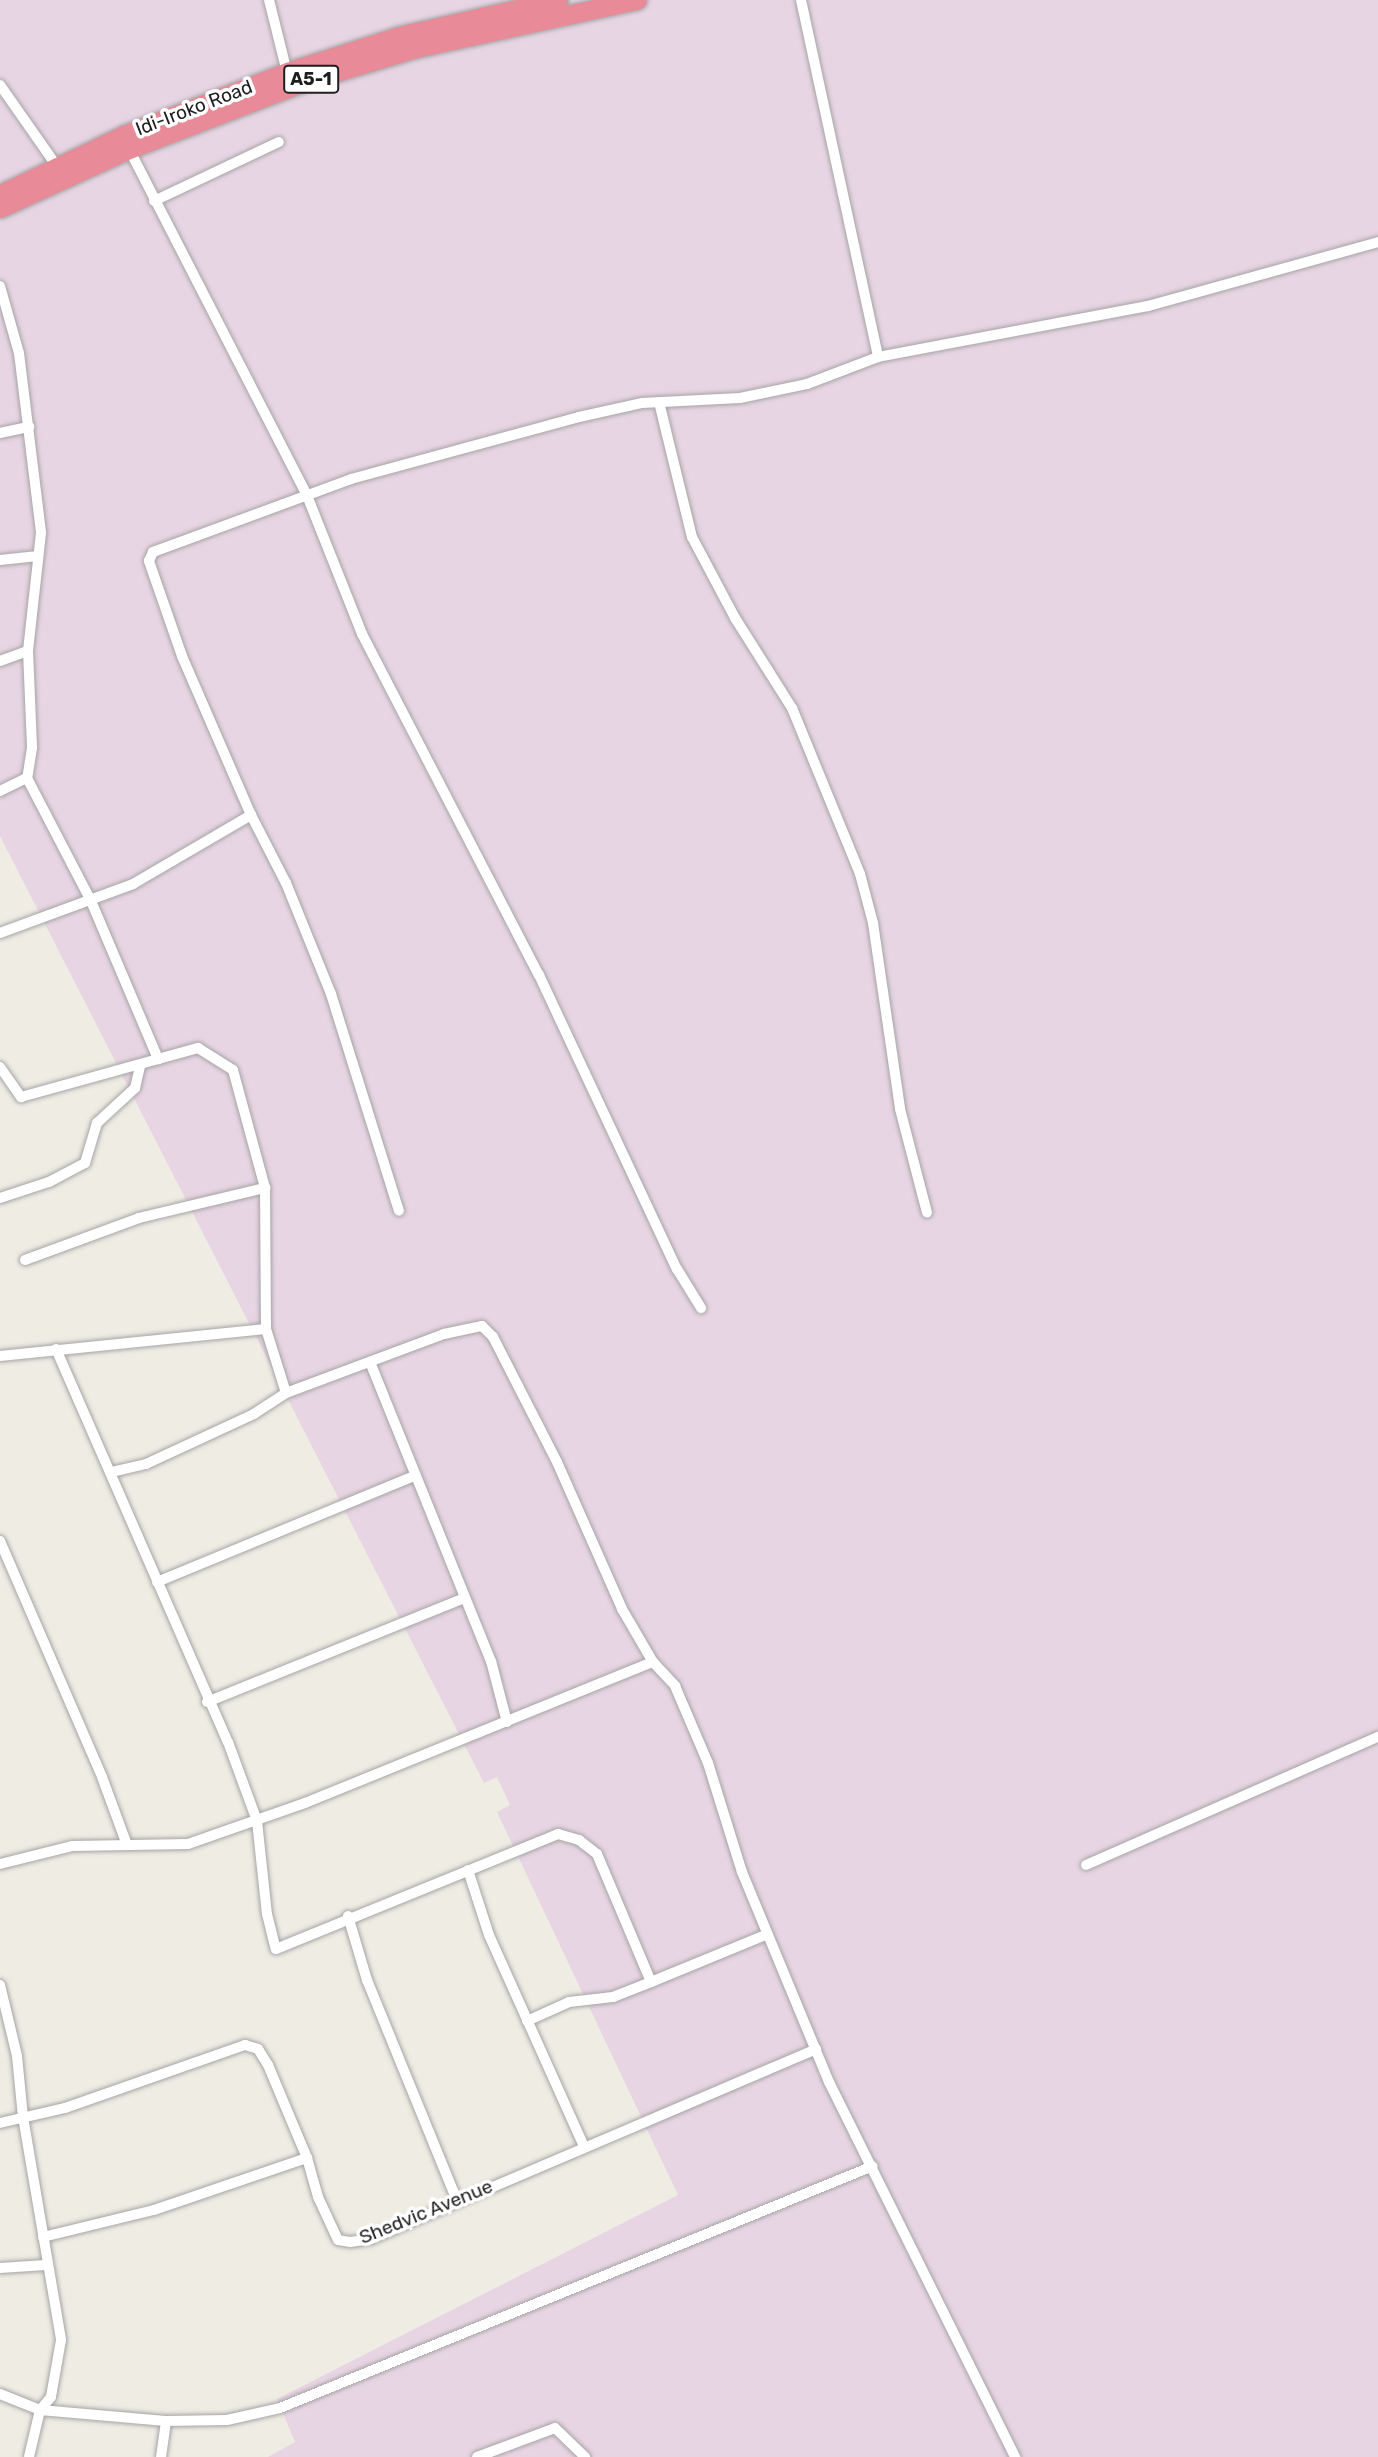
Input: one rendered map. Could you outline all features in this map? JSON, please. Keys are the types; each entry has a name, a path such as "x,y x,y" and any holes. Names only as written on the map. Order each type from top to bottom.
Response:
{"highway":[{"name":"Idi-Iroko Road","path":"0,195 56,165 287,72 400,36 558,0"},
{"name":"A5-1","path":"0,208 129,149 306,81 416,48 637,0"}],"street":[{"path":"269,0 287,72"},
{"path":"801,0 878,357"},
{"path":"0,85 4,98 56,165"},
{"path":"154,201 279,142"},
{"path":"129,149 308,498 362,634 538,975 677,1269 701,1308"},
{"path":"399,1211 331,994 286,884 251,815 181,656 149,561 153,552 308,498 351,479 579,417 659,402 740,398 807,384 878,357 1159,304 1378,242"},
{"path":"0,286 19,353 41,533 28,651 32,748 27,778 91,901 158,1059"},
{"path":"659,402 692,537 735,618 792,708 860,874 873,923 900,1109 927,1213"},
{"path":"0,433 29,427"},
{"path":"0,560 38,556"},
{"path":"0,662 28,651"},
{"path":"0,791 27,778"},
{"path":"0,933 134,884 251,815"},
{"path":"0,1067 21,1097 198,1048 233,1070 265,1188 266,1329 286,1393"},
{"path":"0,1198 49,1182 85,1163 97,1123 135,1088 140,1066"},
{"path":"25,1260 139,1218 265,1188"},
{"path":"111,1472 146,1464 254,1414 286,1393 370,1362 482,1326 528,1401 622,1609 653,1662 675,1686 708,1763 742,1872 816,2049 1015,2457"},
{"path":"0,1356 266,1329"},
{"path":"56,1349 111,1472 257,1821 267,1914 276,1949 348,1916 558,1833 579,1840 597,1854 652,1982"},
{"path":"370,1362 491,1661 507,1722"},
{"path":"157,1582 414,1476"},
{"path":"0,1541 102,1777 127,1845"},
{"path":"207,1702 465,1598"},
{"path":"0,1864 72,1846 188,1844 257,1821 653,1662"},
{"path":"1086,1865 1378,1737"},
{"path":"468,1870 489,1935 584,2146"},
{"path":"348,1916 367,1980 457,2200"},
{"path":"527,2021 569,2002 614,1997 768,1934"},
{"path":"0,1985 17,2056 23,2117 46,2265 61,2340 51,2398 40,2410 29,2457"},
{"name":"Shedvic Avenue","path":"0,2123 65,2108 245,2045 258,2049 268,2065 307,2158 318,2197 338,2240 371,2239 816,2049"},
{"path":"43,2237 154,2210 307,2158"},
{"path":"0,2394 40,2410 166,2421 227,2420 280,2408 873,2166"},
{"path":"0,2268 46,2265"},
{"path":"161,2457 166,2421"},
{"path":"477,2457 555,2428 585,2457"}],"shaded area":[{"path":"0,0 1378,0 1378,2457 268,2457 295,2442 277,2399 678,2195 497,1812 510,1805 497,1777 484,1783 0,836"}]}
